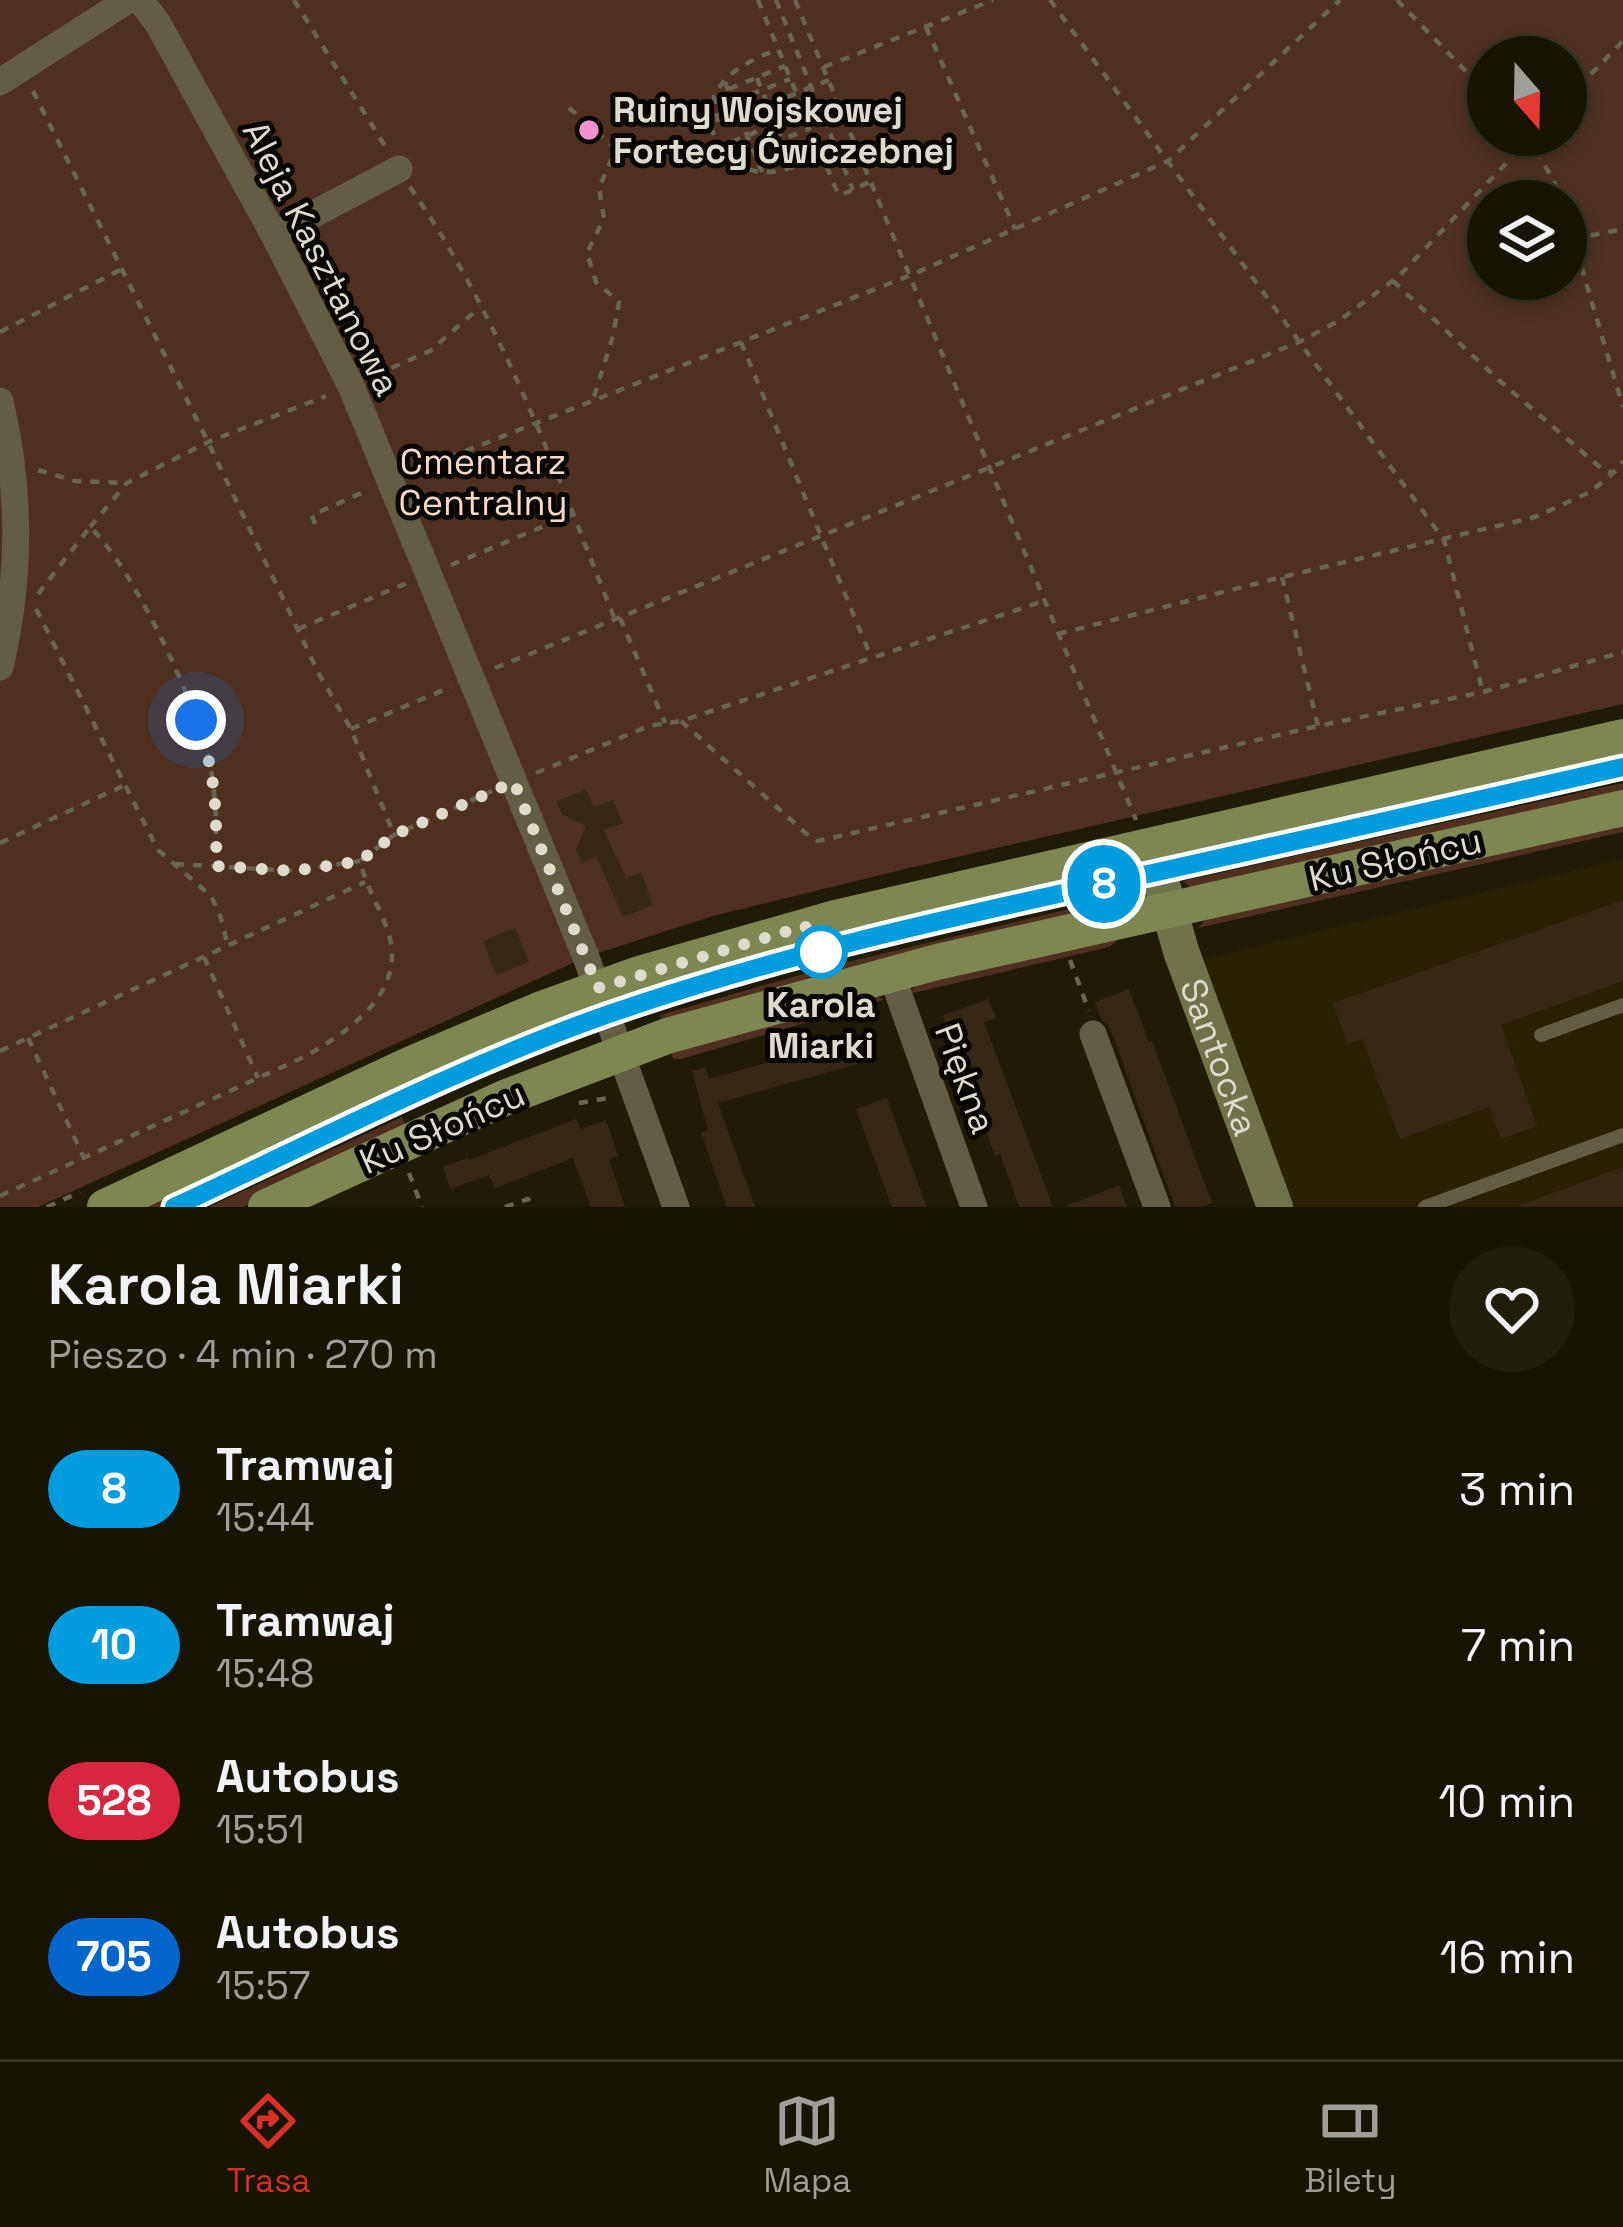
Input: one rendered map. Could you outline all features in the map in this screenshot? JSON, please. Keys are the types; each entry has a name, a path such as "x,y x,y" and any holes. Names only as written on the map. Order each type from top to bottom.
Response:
{"main road":[{"name":"Ku Słońcu","path":"105,1207 411,1064 592,973 1623,737"},
{"name":"Ku Słońcu","path":"266,1207 487,1106 621,1052 742,1014 891,973 1623,808"}],"street":[{"path":"11,76 128,0"},
{"name":"Aleja Kasztanowa","path":"140,0 157,22 274,235 351,386 592,973"},
{"path":"274,235 399,170"},
{"path":"0,401 16,514 13,607 0,668"},
{"path":"1150,846 1167,910"},
{"name":"Santocka","path":"1167,910 1270,1206"},
{"path":"592,973 676,1207"},
{"name":"Piękna","path":"891,973 974,1207"},
{"path":"1093,1034 1157,1207"}],"lane":[{"path":"1541,1035 1623,1005"},
{"path":"1425,1207 1623,1135"}],"path":[{"path":"294,0 450,247 537,422 664,723"},
{"path":"758,0 838,194 872,181"},
{"path":"795,0 1043,602 1150,846"},
{"path":"824,68 993,0"},
{"path":"1050,0 1444,540 1483,692"},
{"path":"316,524 312,515 391,480 910,275 1168,161 1340,0"},
{"path":"1397,0 1467,72"},
{"path":"761,9 776,1 853,190"},
{"path":"926,27 1015,229"},
{"path":"718,124 714,96 724,80 778,49 790,36"},
{"path":"1587,78 1623,41"},
{"path":"778,49 796,50"},
{"path":"728,90 785,66"},
{"path":"11,76 122,269 320,676 352,730 394,835"},
{"path":"757,78 788,152"},
{"path":"733,102 790,79"},
{"path":"724,80 760,168"},
{"path":"829,80 711,128 718,146 837,99"},
{"path":"569,108 616,149 599,188 604,218 587,253 596,283 619,302 593,400"},
{"path":"753,151 811,128"},
{"path":"725,144 741,167 788,169 834,142"},
{"path":"760,168 788,152 840,157"},
{"path":"352,730 1299,342 1340,320 1393,281 1511,156"},
{"path":"1587,236 1623,229"},
{"path":"0,332 122,269"},
{"path":"1393,281 1601,468 1618,471"},
{"path":"1587,286 1623,407"},
{"path":"229,946 211,896 158,850 32,600 127,483 208,442 430,351 480,308"},
{"path":"741,342 871,657"},
{"path":"1058,634 1552,511 1590,492 1618,471 1623,461"},
{"path":"12,462 75,481 127,483"},
{"path":"90,527 116,556 199,727 216,797 216,866"},
{"path":"1282,577 1318,726"},
{"path":"173,864 294,871 360,861 394,835 641,729 681,721 1043,602"},
{"path":"681,721 818,841 1483,692 1623,652"},
{"path":"0,842 125,784"},
{"path":"0,1196 304,1057 347,1030 374,1003 392,958 360,861"},
{"path":"0,1051 365,882"},
{"path":"204,957 257,1078"},
{"path":"28,1038 84,1158"},
{"path":"409,1172 422,1207"},
{"path":"505,1207 527,1199 533,1207"}],"shaded area":[{"path":"1623,859 1623,1207 1293,1207 1204,959"}],"green space":[{"name":"Cmentarz Centralny","path":"0,0 1623,0 1623,704 713,916 586,957 38,1207 0,1207"},
{"path":"1623,750 1623,763 1181,864 1185,854"},
{"path":"1623,783 1623,797 1193,889 1183,881"},
{"path":"1623,819 1623,832 1198,928 1209,916"},
{"path":"1099,868 1102,879 830,945 827,933"},
{"path":"1107,900 1110,913 664,1027 660,1015 835,965"},
{"path":"1115,933 1116,942 1109,947 909,994 922,979"},
{"path":"876,995 884,1000 673,1059 670,1048"},
{"path":"533,1026 538,1038 411,1090 160,1207 133,1207"},
{"path":"402,1117 408,1130 243,1207 209,1207"}],"building":[{"path":"586,789 594,807 613,800 623,823 604,830 626,878 641,872 653,905 623,917 596,856 582,863 576,849 584,825 562,814 556,802"},
{"path":"1623,900 1623,981 1501,1025 1537,1126 1501,1139 1489,1107 1400,1139 1362,1039 1348,1044 1333,1003"},
{"path":"515,928 529,962 496,975 483,941"},
{"path":"1129,989 1212,1203 1201,1207 1175,1207 1110,1028 1095,1002"},
{"path":"988,999 996,1018 984,1022 1053,1207 1019,1207 943,1015"},
{"path":"850,1039 857,1064 718,1103 755,1207 727,1207 701,1133 708,1130 692,1071 705,1067 709,1079"},
{"path":"887,1098 927,1207 892,1207 856,1109"},
{"path":"576,1119 581,1129 606,1120 618,1156 609,1159 625,1207 591,1207 573,1158 495,1188 489,1175 450,1189 443,1167"},
{"path":"1623,1167 1623,1207 1520,1207 1520,1205"},
{"path":"1119,1185 1127,1207 1067,1207 1067,1206"}],"tram line":[{"path":"174,1207 496,1058 667,995 918,926 1623,767"},
{"name":"8","path":"174,1207 466,1071 657,998 974,913 1623,767"}],"place":[{"name":"Ruiny Wojskowej Fortecy Ćwiczebnej","path":"589,130"},
{"name":"Karola Miarki","path":"821,952"}],"route":[{"path":"196,720 216,797 216,866 294,871 360,861 394,835 514,782 598,988 805,926 821,952"}]}
